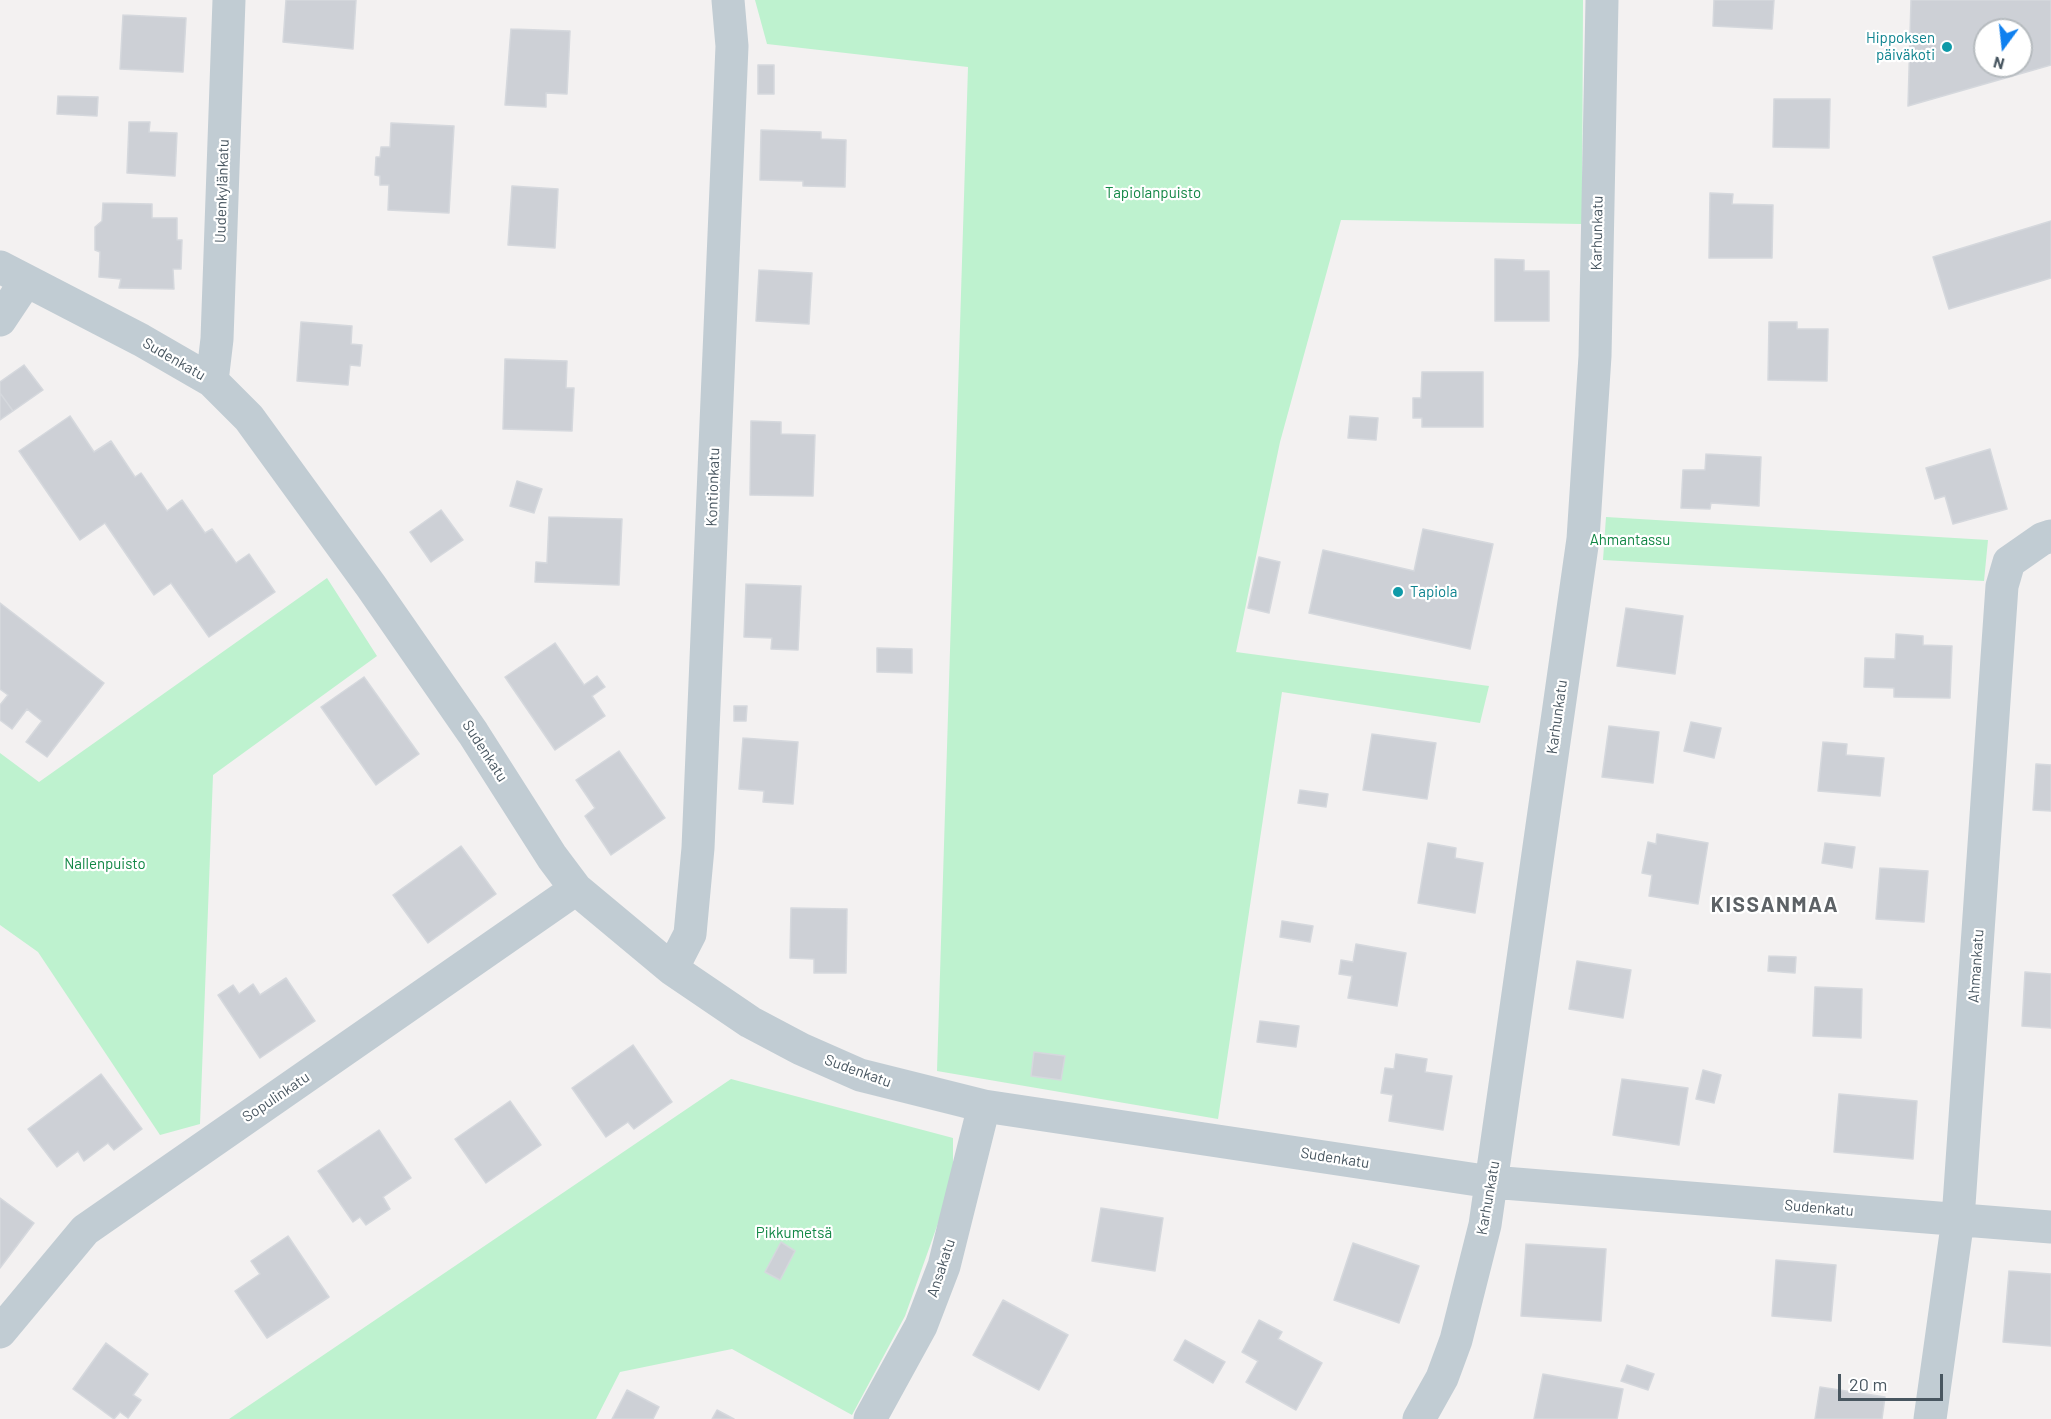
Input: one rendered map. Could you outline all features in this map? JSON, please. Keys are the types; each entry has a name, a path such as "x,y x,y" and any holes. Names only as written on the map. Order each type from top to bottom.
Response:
{"street":[{"name":"Uudenkylänkatu","path":"212,381 217,339 229,0"},
{"name":"Kontionkatu","path":"672,969 690,934 698,848 732,46 728,0"},
{"name":"Karhunkatu","path":"1419,1419 1442,1378 1456,1340 1485,1225 1583,539 1596,356 1602,0"},
{"name":"Sudenkatu","path":"13,274 150,345 212,381 249,418 371,586 473,733 552,857 576,888 607,917 672,969 750,1022 842,1067 860,1075 984,1106 1491,1182 2051,1227"},
{"path":"0,321 13,274"},
{"name":"Ahmankatu","path":"1930,1419 1958,1219 2002,586 2009,562 2042,539 2051,536"},
{"name":"Sopulinkatu","path":"0,1332 85,1230 576,888"},
{"name":"Ansakatu","path":"870,1419 921,1326 944,1266 984,1106"}],"green space":[{"name":"Tapiolanpuisto","path":"755,0 1583,0 1582,224 1341,220 1280,442 1236,652 1489,686 1480,723 1282,692 1218,1119 937,1071 968,67 767,44"},
{"name":"Ahmantassu","path":"1606,517 1988,540 1984,581 1603,560"},
{"name":"Nallenpuisto","path":"327,578 377,656 213,775 200,1124 160,1135 38,952 0,925 0,753 39,782"},
{"name":"Pikkumetsä","path":"731,1079 953,1138 953,1165 942,1212 905,1316 852,1415 732,1349 620,1372 596,1419 229,1419"}],"building":[{"path":"286,0 356,0 353,49 283,42"},
{"path":"1714,0 1774,0 1772,29 1713,26"},
{"name":"Hippoksen päiväkoti","path":"1911,0 2051,0 2051,65 2033,70 2033,18 1973,18 1973,78 2006,78 1908,106"},
{"path":"123,15 186,18 183,72 120,69"},
{"path":"511,29 570,31 567,94 546,93 546,107 505,105"},
{"path":"758,65 774,65 774,94 758,94"},
{"path":"58,96 98,97 97,116 57,114"},
{"path":"1774,99 1830,99 1829,148 1773,147"},
{"path":"129,122 150,122 149,132 177,133 175,176 127,173"},
{"path":"391,123 454,126 449,213 388,210 389,185 380,185 380,176 375,175 376,157 380,157 381,147 390,147"},
{"path":"761,130 821,132 821,139 846,140 845,187 803,186 803,181 760,180"},
{"path":"512,186 558,189 555,248 508,245"},
{"path":"1710,193 1733,194 1732,204 1773,205 1772,258 1709,258"},
{"path":"103,203 152,204 152,218 177,218 177,240 182,240 181,269 173,269 174,289 119,288 121,279 99,277 100,252 95,250 95,227 102,221"},
{"path":"2051,221 2051,278 1949,309 1933,257"},
{"path":"1495,259 1524,260 1524,271 1549,271 1549,321 1495,321"},
{"path":"759,270 812,273 809,324 756,321"},
{"path":"301,322 352,326 351,344 362,345 360,366 350,365 348,385 297,381"},
{"path":"1769,322 1797,322 1797,329 1828,329 1827,381 1768,380"},
{"path":"505,359 567,361 566,388 574,388 572,431 503,429"},
{"path":"24,365 43,390 13,411 0,393 0,382"},
{"path":"1422,372 1483,372 1483,427 1422,427 1422,418 1413,418 1413,398 1421,398"},
{"path":"0,393 13,411 0,420"},
{"path":"70,416 94,452 111,441 135,477 141,473 167,511 182,500 205,533 212,529 236,563 249,554 275,592 209,637 171,583 154,595 105,523 80,540 19,451"},
{"path":"1350,416 1378,418 1376,440 1348,438"},
{"path":"751,421 781,422 781,434 815,435 813,496 750,495"},
{"path":"1990,449 2007,509 1953,524 1945,496 1935,499 1926,468"},
{"path":"1706,454 1761,457 1759,506 1711,503 1710,509 1681,508 1683,470 1705,470"},
{"path":"517,481 542,489 534,513 510,506"},
{"path":"441,510 463,540 431,562 410,532"},
{"path":"549,517 622,519 619,585 535,582 536,562 547,563"},
{"name":"Tapiola","path":"1423,529 1493,544 1470,649 1309,613 1323,550 1414,571"},
{"path":"1259,557 1280,562 1269,613 1248,608"},
{"path":"746,584 801,586 798,650 771,649 772,638 744,637"},
{"path":"0,603 104,683 47,757 26,742 42,721 27,709 12,729 0,720 0,705 8,695 0,689"},
{"path":"1626,608 1683,616 1675,674 1617,666"},
{"path":"1896,634 1923,636 1923,645 1952,646 1950,698 1894,697 1894,688 1864,687 1865,658 1895,659"},
{"path":"555,643 584,685 597,676 605,687 592,696 605,716 555,750 505,677"},
{"path":"877,648 912,649 912,673 877,672"},
{"path":"364,677 419,754 376,785 321,707"},
{"path":"734,706 747,706 746,721 734,721"},
{"path":"1691,722 1721,728 1714,758 1684,751"},
{"path":"1609,726 1659,732 1653,783 1602,777"},
{"path":"1372,734 1436,743 1427,799 1363,790"},
{"path":"743,738 798,742 793,804 763,802 764,791 739,789"},
{"path":"1823,742 1847,744 1846,755 1884,758 1880,796 1818,791"},
{"path":"619,751 665,818 611,855 585,816 595,808 576,780"},
{"path":"2036,764 2051,765 2051,811 2033,810"},
{"path":"1300,790 1328,794 1326,807 1298,803"},
{"path":"1657,834 1708,843 1698,904 1649,896 1652,875 1642,873 1648,842 1656,844"},
{"path":"1428,843 1456,848 1455,858 1483,863 1475,913 1418,903"},
{"path":"1825,843 1855,847 1852,868 1822,863"},
{"path":"461,846 496,894 428,943 393,895"},
{"path":"1880,868 1928,871 1924,922 1876,919"},
{"path":"791,908 847,909 846,973 814,973 814,959 790,958"},
{"path":"1282,921 1313,926 1310,942 1280,937"},
{"path":"1356,944 1406,953 1397,1006 1348,998 1352,976 1339,974 1341,960 1353,962"},
{"path":"1769,956 1796,957 1795,973 1768,971"},
{"path":"1577,961 1631,970 1623,1018 1569,1009"},
{"path":"2025,972 2051,974 2051,1028 2022,1026"},
{"path":"286,978 315,1021 260,1058 218,995 233,985 239,994 253,984 260,995"},
{"path":"1815,987 1862,989 1861,1038 1813,1036"},
{"path":"1260,1021 1299,1026 1296,1047 1257,1042"},
{"path":"633,1045 672,1102 634,1129 628,1122 606,1137 572,1088"},
{"path":"1034,1052 1065,1056 1061,1080 1031,1076"},
{"path":"1396,1054 1427,1059 1425,1072 1452,1076 1443,1130 1389,1121 1393,1095 1381,1093 1385,1068 1394,1069"},
{"path":"1703,1070 1721,1075 1714,1103 1696,1099"},
{"path":"101,1074 142,1129 114,1150 108,1143 84,1161 78,1151 57,1167 28,1129"},
{"path":"1622,1079 1688,1088 1679,1145 1613,1135"},
{"path":"1839,1094 1917,1101 1913,1159 1834,1152"},
{"path":"510,1101 541,1145 486,1183 455,1139"},
{"path":"379,1130 411,1178 383,1197 390,1209 366,1225 360,1217 353,1222 318,1171"},
{"path":"0,1198 34,1223 0,1268"},
{"path":"1101,1208 1163,1218 1155,1271 1092,1261"},
{"path":"288,1236 329,1297 267,1338 235,1291 260,1274 251,1261"},
{"path":"781,1242 795,1251 780,1280 765,1272"},
{"path":"1353,1243 1419,1266 1399,1323 1334,1300"},
{"path":"1526,1244 1606,1249 1601,1321 1521,1316"},
{"path":"1776,1260 1836,1265 1831,1321 1772,1316"},
{"path":"2009,1271 2051,1274 2051,1346 2003,1342"},
{"path":"1003,1300 1068,1335 1039,1390 973,1355"},
{"path":"1259,1320 1282,1332 1278,1339 1322,1363 1296,1410 1246,1382 1258,1361 1242,1352"},
{"path":"1185,1340 1225,1362 1213,1383 1174,1360"},
{"path":"106,1343 148,1374 133,1395 141,1400 128,1418 120,1412 114,1419 73,1389"},
{"path":"1627,1365 1654,1374 1648,1390 1621,1381"},
{"path":"1543,1374 1623,1389 1617,1419 1534,1419"},
{"path":"1820,1387 1885,1397 1882,1419 1815,1419"},
{"path":"627,1390 659,1407 653,1419 612,1419"},
{"path":"717,1410 734,1419 712,1419"}],"place":[{"name":"Hippoksen päiväkoti","path":"1947,47"},
{"name":"Tapiola","path":"1398,592"}],"district":[{"name":"KISSANMAA","path":"1775,905"}]}
